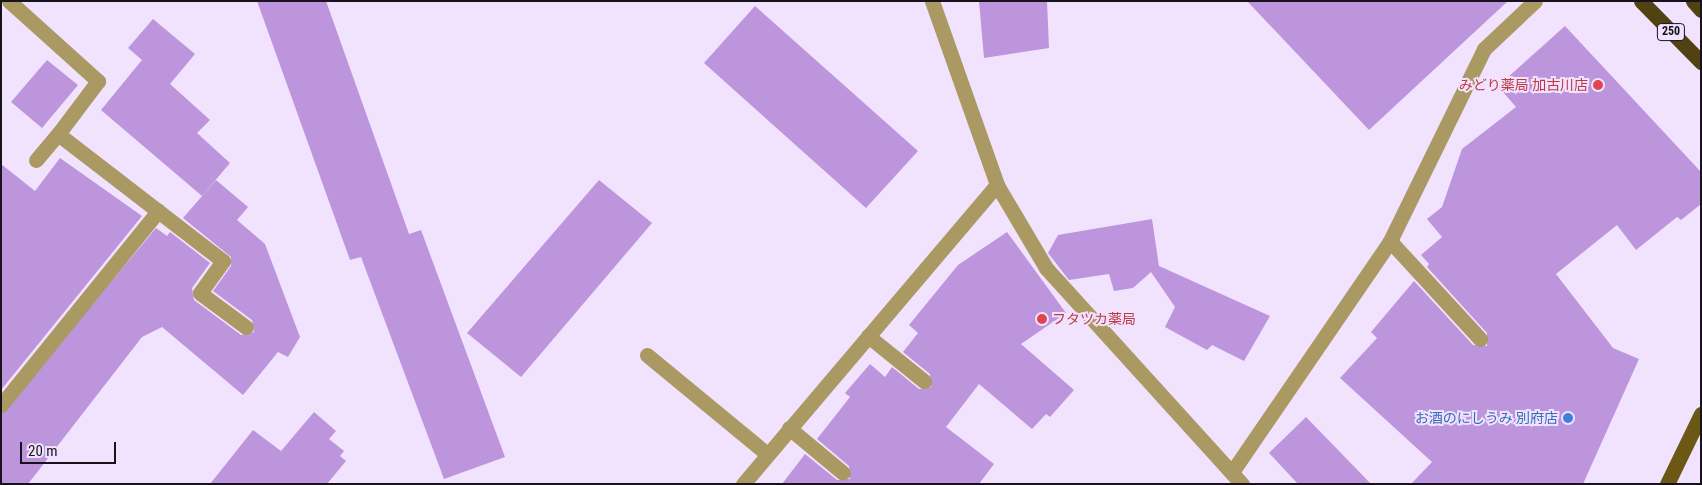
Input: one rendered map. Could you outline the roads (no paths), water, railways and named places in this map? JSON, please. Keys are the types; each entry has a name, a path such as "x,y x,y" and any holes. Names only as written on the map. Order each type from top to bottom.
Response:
{"highway":[{"name":"250","path":"1641,1 1701,62"},
{"name":"250","path":"1693,1 1701,10"}],"main road":[{"path":"1667,484 1701,414"}],"street":[{"path":"9,1 98,81 36,160"},
{"path":"932,1 997,185 1046,268 1242,484"},
{"path":"1232,472 1390,240 1484,49 1535,1"},
{"path":"58,134 222,261 200,293 246,327"},
{"path":"743,484 997,185"},
{"path":"1,405 158,211"},
{"path":"1390,240 1480,340"},
{"path":"868,336 924,381"},
{"path":"647,355 767,454"},
{"path":"789,428 843,473"}],"place":[{"name":"みどり薬局 加古川店","path":"1598,85"},
{"name":"フタツカ薬局","path":"1042,319"},
{"name":"お酒のにしうみ 別府店","path":"1568,418"}]}
